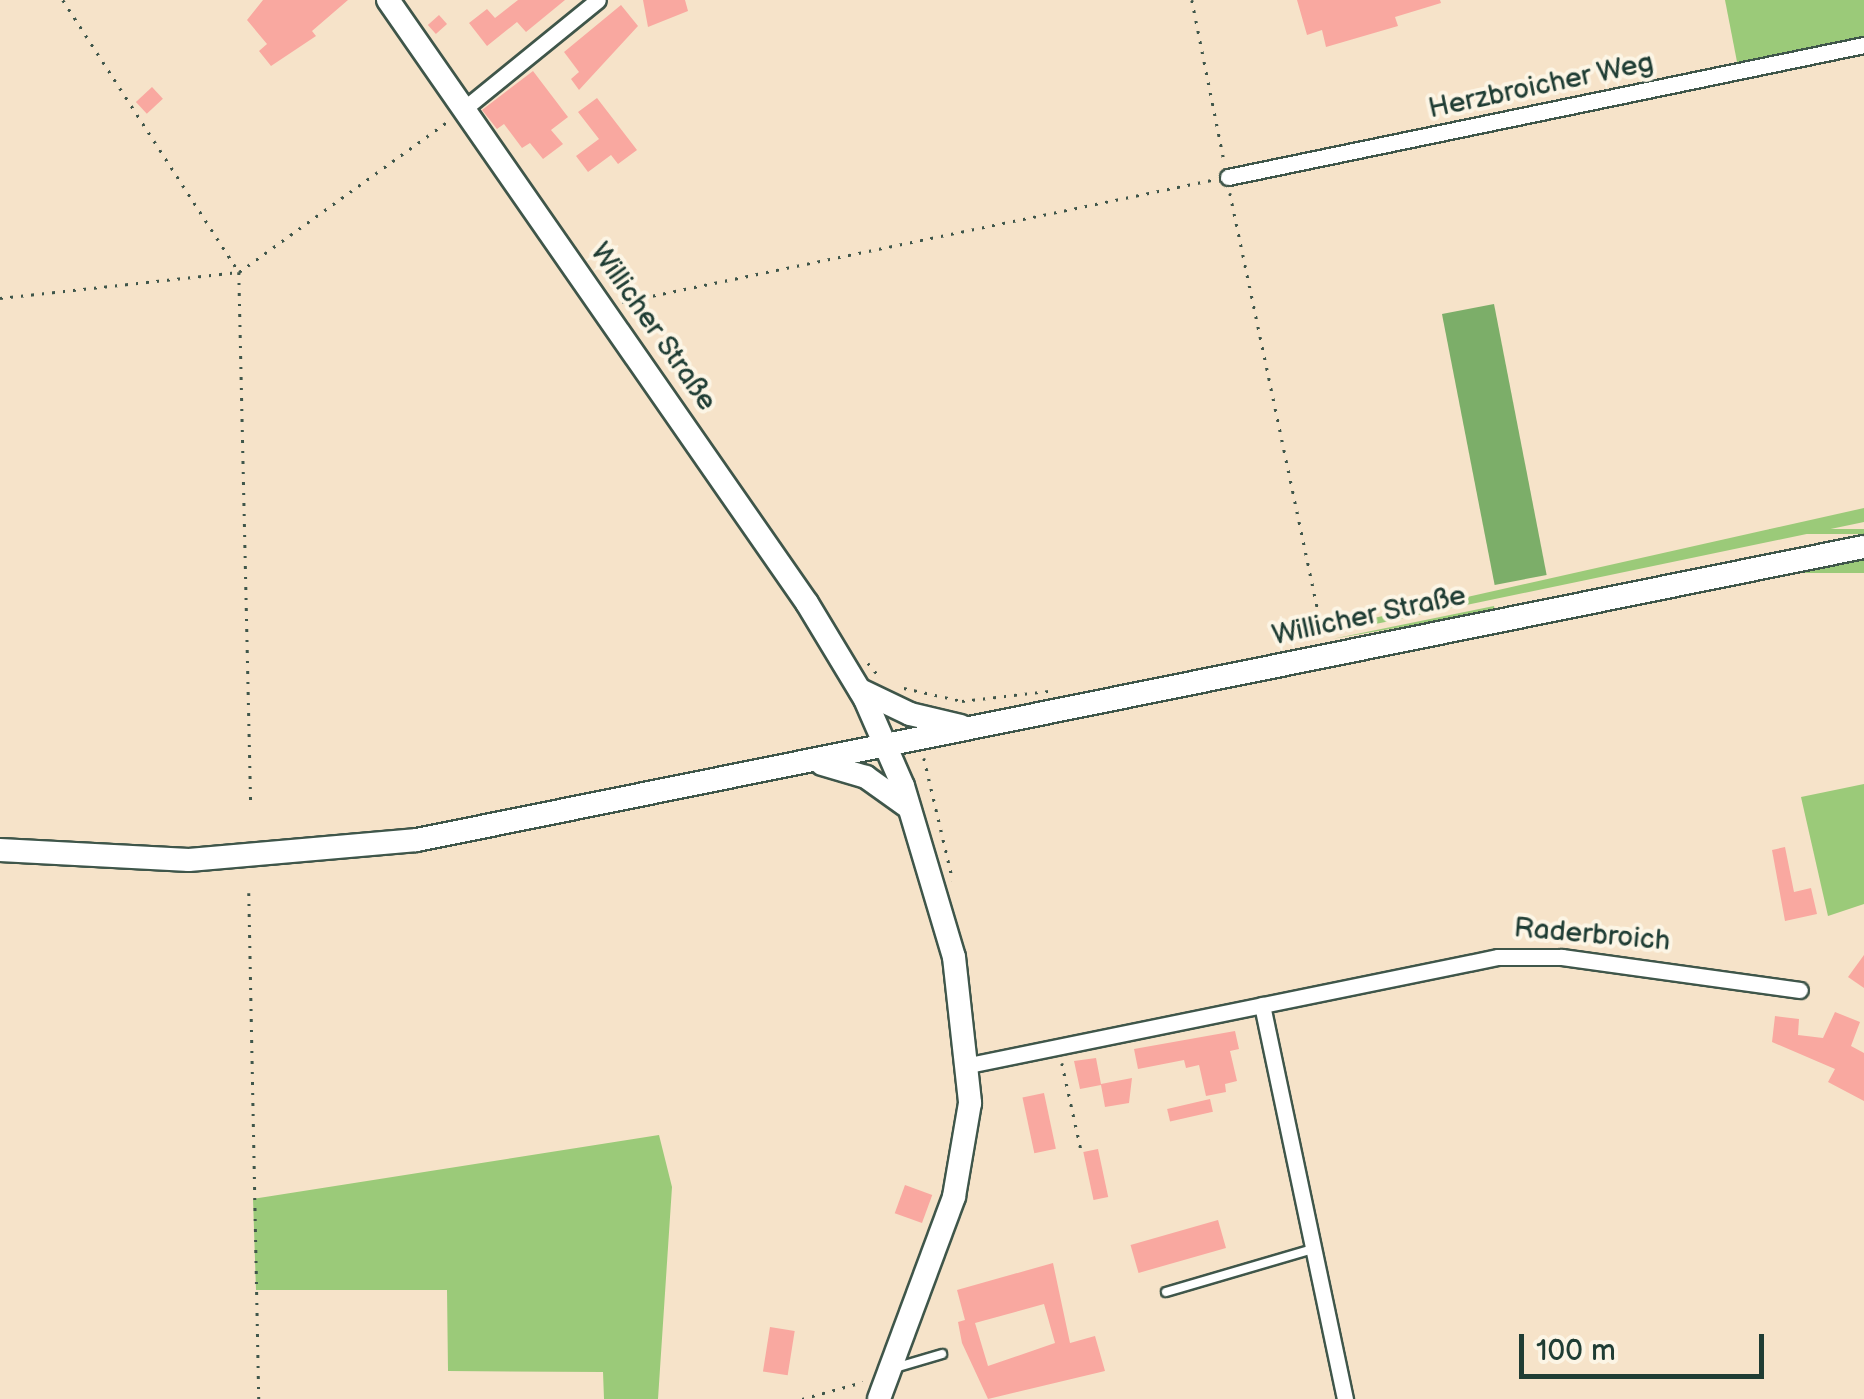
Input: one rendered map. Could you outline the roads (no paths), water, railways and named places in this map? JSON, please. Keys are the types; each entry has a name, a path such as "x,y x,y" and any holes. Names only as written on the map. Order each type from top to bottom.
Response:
{"main road":[{"name":"Willicher Straße","path":"388,0 466,108 859,689 888,747"},
{"name":"Willicher Straße","path":"0,850 153,860 282,856 417,840 621,802 1864,546"},
{"path":"859,689 910,714 974,729"},
{"path":"879,1399 959,1177 969,1065 950,938 888,747"},
{"path":"814,762 866,777 912,812"}],"street":[{"path":"466,108 588,3"},
{"name":"Herzbroicher Weg","path":"1228,177 1864,44"},
{"name":"Raderbroich","path":"969,1065 1522,956 1800,990"},
{"path":"1262,1005 1345,1399"}],"lane":[{"path":"1166,1292 1313,1250"},
{"path":"892,1371 942,1354"}]}
